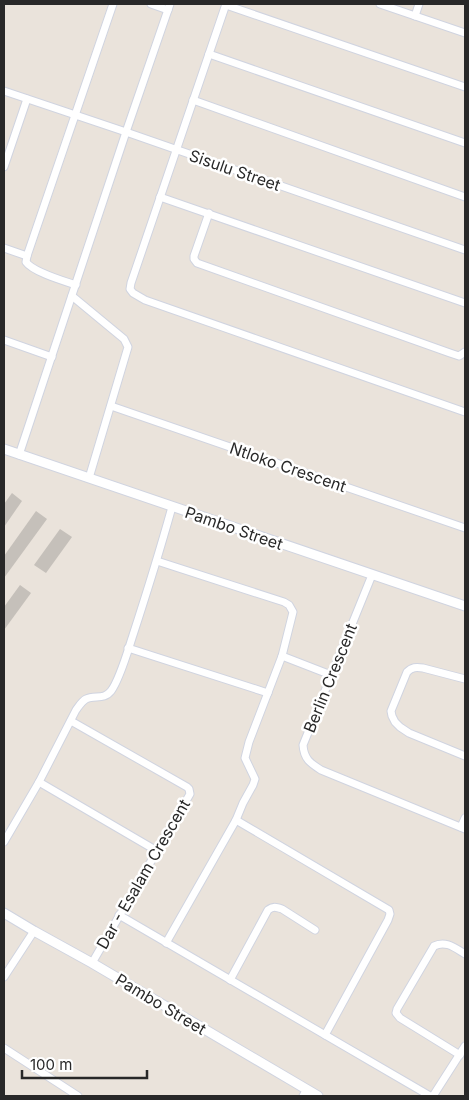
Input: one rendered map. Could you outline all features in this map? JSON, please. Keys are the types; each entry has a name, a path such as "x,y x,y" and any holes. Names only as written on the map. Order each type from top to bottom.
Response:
{"street":[{"path":"76,285 28,266 26,262 113,4"},
{"path":"19,454 126,132 170,7 151,4"},
{"path":"465,87 226,4 130,288 137,296 155,304 465,412"},
{"path":"380,4 465,33"},
{"path":"415,16 419,4"},
{"path":"209,54 465,143"},
{"name":"Sisulu Street","path":"4,91 465,250"},
{"path":"4,167 27,99"},
{"path":"193,100 465,197"},
{"path":"160,197 465,303"},
{"path":"209,213 194,256 197,263 450,353 460,356 465,352"},
{"path":"4,248 27,256"},
{"path":"72,296 124,339 128,347 89,478"},
{"path":"4,340 52,357"},
{"name":"Ntloko Crescent","path":"110,406 465,528"},
{"name":"Pambo Street","path":"4,449 465,606"},
{"path":"4,842 39,782 76,710 87,699 101,698 109,694 114,686 157,561 172,507"},
{"path":"157,561 284,602 289,605 293,612 282,656 245,756 246,762 254,775 254,782 236,820 166,943"},
{"name":"Berlin Crescent","path":"372,575 303,744 304,755 306,759 322,770 463,828"},
{"path":"128,648 268,693"},
{"path":"282,656 331,675"},
{"path":"465,679 423,668 412,668 407,672 391,711 394,722 409,733 465,756"},
{"name":"Dar - Esalam Crescent","path":"71,721 189,789 190,794 92,963"},
{"path":"39,782 157,851"},
{"path":"463,828 465,818"},
{"path":"236,820 390,912 388,920 325,1035"},
{"path":"230,980 268,910 272,907 282,909 315,930"},
{"name":"Pambo Street","path":"4,913 92,963 305,1093 318,1096"},
{"path":"119,915 432,1096 465,1046"},
{"path":"4,977 34,931"},
{"path":"460,1055 400,1018 396,1013 434,946 438,943 444,943 465,954"},
{"path":"4,1048 78,1096"}],"building":[{"path":"12,493 22,501 4,527 4,504"},
{"path":"36,511 47,519 4,578 4,556"},
{"path":"60,529 72,537 46,573 34,565"},
{"path":"20,585 31,593 4,630 4,607"}]}
